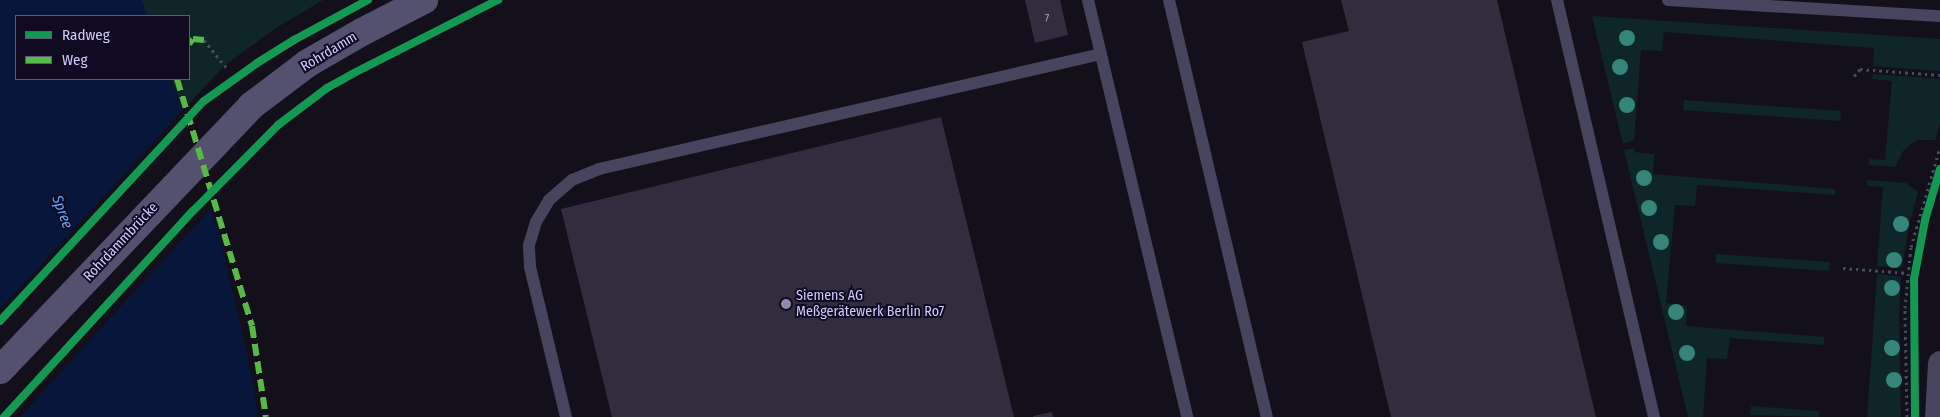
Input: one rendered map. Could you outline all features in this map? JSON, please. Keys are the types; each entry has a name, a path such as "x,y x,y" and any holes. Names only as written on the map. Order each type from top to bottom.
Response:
{"main road":[{"name":"Rohrdamm","path":"241,114 308,63 424,0"},
{"name":"Rohrdammbrücke","path":"0,370 241,114"}],"street":[{"path":"1937,417 1940,363"}],"lane":[{"path":"1088,0 1187,417"},
{"path":"1169,0 1267,417"},
{"path":"1557,0 1654,417"},
{"path":"1668,0 1859,5 1940,16"},
{"path":"566,417 530,267 529,245 536,222 549,200 572,180 599,169 1101,54"}],"path":[{"path":"204,40 228,70"},
{"path":"1854,76 1860,70 1940,75"},
{"path":"1907,417 1905,308 1911,247 1940,147"},
{"path":"1916,417 1914,279 1925,220 1940,169"},
{"path":"1842,268 1908,273"}],"green space":[{"path":"141,0 323,0 276,28 224,66 183,110 171,80 190,80 190,15 147,15"},
{"path":"1592,16 1940,39 1940,71 1873,66 1874,48 1664,32 1662,51 1641,50 1634,140 1623,144"},
{"path":"1873,74 1940,79 1940,124 1935,140 1918,140 1911,144 1903,151 1895,167 1869,165 1869,159 1885,160 1892,81 1872,79"},
{"path":"1684,100 1841,111 1840,121 1683,110"},
{"path":"1634,148 1634,152 1654,154 1653,174 1835,189 1835,195 1697,185 1695,206 1675,205 1666,303 1687,306 1686,326 1824,337 1824,345 1730,338 1727,359 1707,358 1703,417 1688,417 1624,150"},
{"path":"1867,180 1906,183 1918,192 1909,225 1902,268 1877,266 1883,187 1867,186"},
{"path":"1716,254 1830,262 1829,271 1716,263"},
{"path":"1877,274 1901,277 1899,314 1901,417 1867,417"},
{"path":"1751,406 1819,411 1819,417 1750,415"}],"water":[{"name":"Spree","path":"0,0 141,0 147,15 15,15 15,80 171,80 183,110 221,242 252,376 258,417 11,417 0,379"}],"pier":[{"path":"185,108 213,206 20,417 8,417 0,389 0,309"}],"building":[{"path":"1025,0 1060,0 1068,35 1035,43"},
{"path":"1341,0 1497,0 1596,417 1391,417 1302,42 1349,31"},
{"name":"Siemens AG Meßgerätewerk Berlin Ro7","path":"941,117 1014,417 612,417 561,209"},
{"path":"1052,412 1053,417 1033,417 1033,416"}],"marked path":[{"path":"190,43 193,39 204,40"},
{"path":"177,80 252,326 266,417"}],"cycle path":[{"path":"0,321 204,101 257,63 294,40 368,0"},
{"path":"4,417 193,211 278,125 327,88 498,0"},
{"path":"1915,417 1914,279 1925,220 1940,169"}],"place":[{"name":"Siemens AG Meßgerätewerk Berlin Ro7","path":"786,304"}]}
